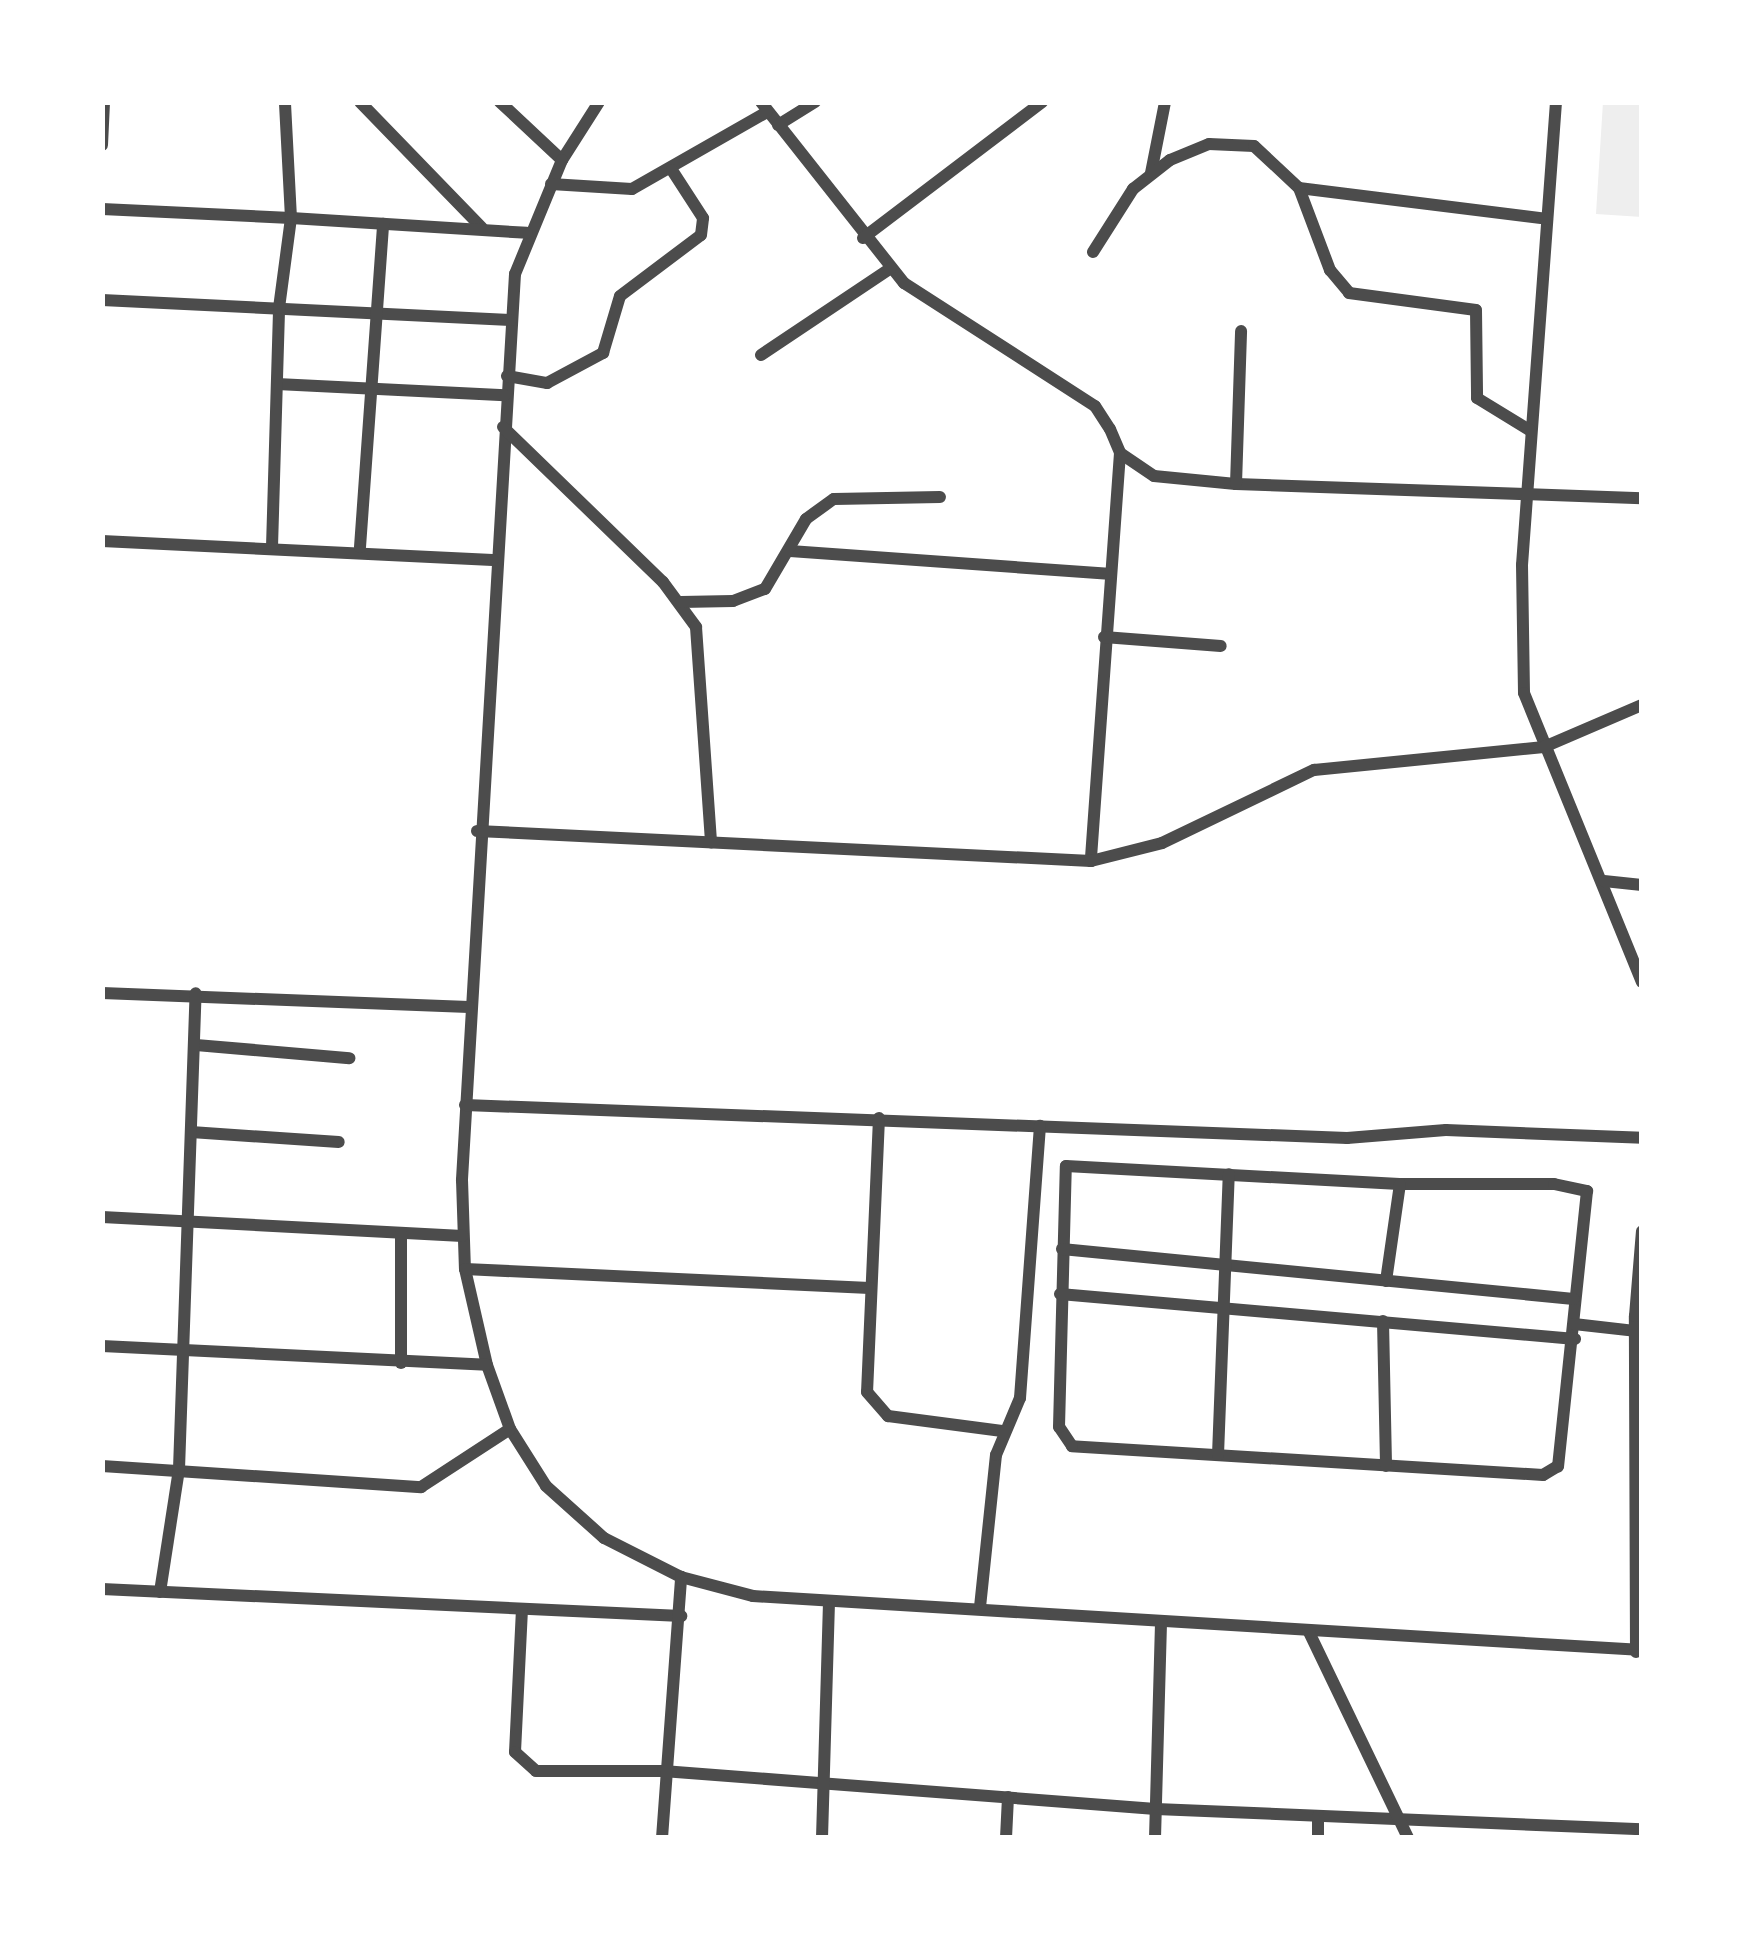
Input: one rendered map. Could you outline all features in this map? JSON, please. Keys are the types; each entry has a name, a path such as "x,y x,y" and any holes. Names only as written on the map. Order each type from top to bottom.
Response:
{"street":[{"path":"102,146 104,102"},
{"path":"272,548 278,308 291,218 285,102"},
{"path":"360,102 483,229"},
{"path":"500,102 562,160"},
{"path":"599,102 562,160 527,233 512,320 493,560 465,1106 465,1269 487,1365 510,1429 546,1486 604,1538 681,1576 829,1605 980,1607 1639,1652 1635,1331 1642,1232"},
{"path":"778,125 815,102"},
{"path":"863,238 1042,102"},
{"path":"1151,173 1165,102"},
{"path":"1556,102 1526,495 1524,693 1642,982"},
{"path":"551,184 619,191 672,170 764,107 891,268 1095,406 1120,453 1154,476 1236,484 1642,498"},
{"path":"1093,252 1123,202 1151,173 1196,148 1238,143 1266,152 1299,188 1330,270 1348,292 1475,310 1477,398 1531,430"},
{"path":"507,376 547,383 603,353 620,296 700,235 703,218 672,170"},
{"path":"1299,188 1547,218"},
{"path":"102,209 527,233"},
{"path":"360,548 383,224"},
{"path":"761,355 891,268"},
{"path":"102,300 512,320"},
{"path":"1236,484 1241,331"},
{"path":"278,384 506,395"},
{"path":"503,427 681,602 703,660 711,842"},
{"path":"1091,861 1120,453"},
{"path":"681,602 752,596 790,551 806,519 834,499 940,497"},
{"path":"102,541 360,548 493,560"},
{"path":"790,551 1108,574"},
{"path":"1104,637 1221,646"},
{"path":"477,831 1091,861 1162,843 1314,770 1544,747 1642,705"},
{"path":"1604,881 1642,885"},
{"path":"102,993 469,1007"},
{"path":"160,1592 179,1469 196,993"},
{"path":"196,1045 349,1058"},
{"path":"465,1106 1347,1138 1447,1130 1642,1138"},
{"path":"879,1118 867,1392 874,1407 1002,1431"},
{"path":"980,1607 1002,1431 1020,1398 1040,1126"},
{"path":"191,1132 339,1142"},
{"path":"1066,1166 1400,1184 1554,1184 1586,1191 1558,1466 1543,1475 1218,1455 1064,1440 1060,1294 1066,1166"},
{"path":"1218,1455 1228,1174"},
{"path":"1386,1281 1400,1184"},
{"path":"102,1217 463,1236"},
{"path":"400,1233 400,1363"},
{"path":"1062,1249 1574,1299"},
{"path":"1030,1268 1061,1275"},
{"path":"465,1269 870,1288"},
{"path":"1060,1294 1383,1321 1635,1331"},
{"path":"1383,1321 1386,1466"},
{"path":"102,1346 487,1365"},
{"path":"102,1466 422,1487 510,1429"},
{"path":"662,1838 663,1771 681,1616 681,1576"},
{"path":"102,1589 681,1616"},
{"path":"822,1838 829,1605"},
{"path":"522,1609 515,1752 536,1772 663,1771 1156,1809 1642,1829"},
{"path":"1155,1838 1161,1621"},
{"path":"1308,1630 1408,1838"},
{"path":"1006,1838 1008,1797"},
{"path":"1318,1816 1318,1838"}],"shaded area":[{"path":"1603,102 1642,102 1642,217 1596,214"}]}
